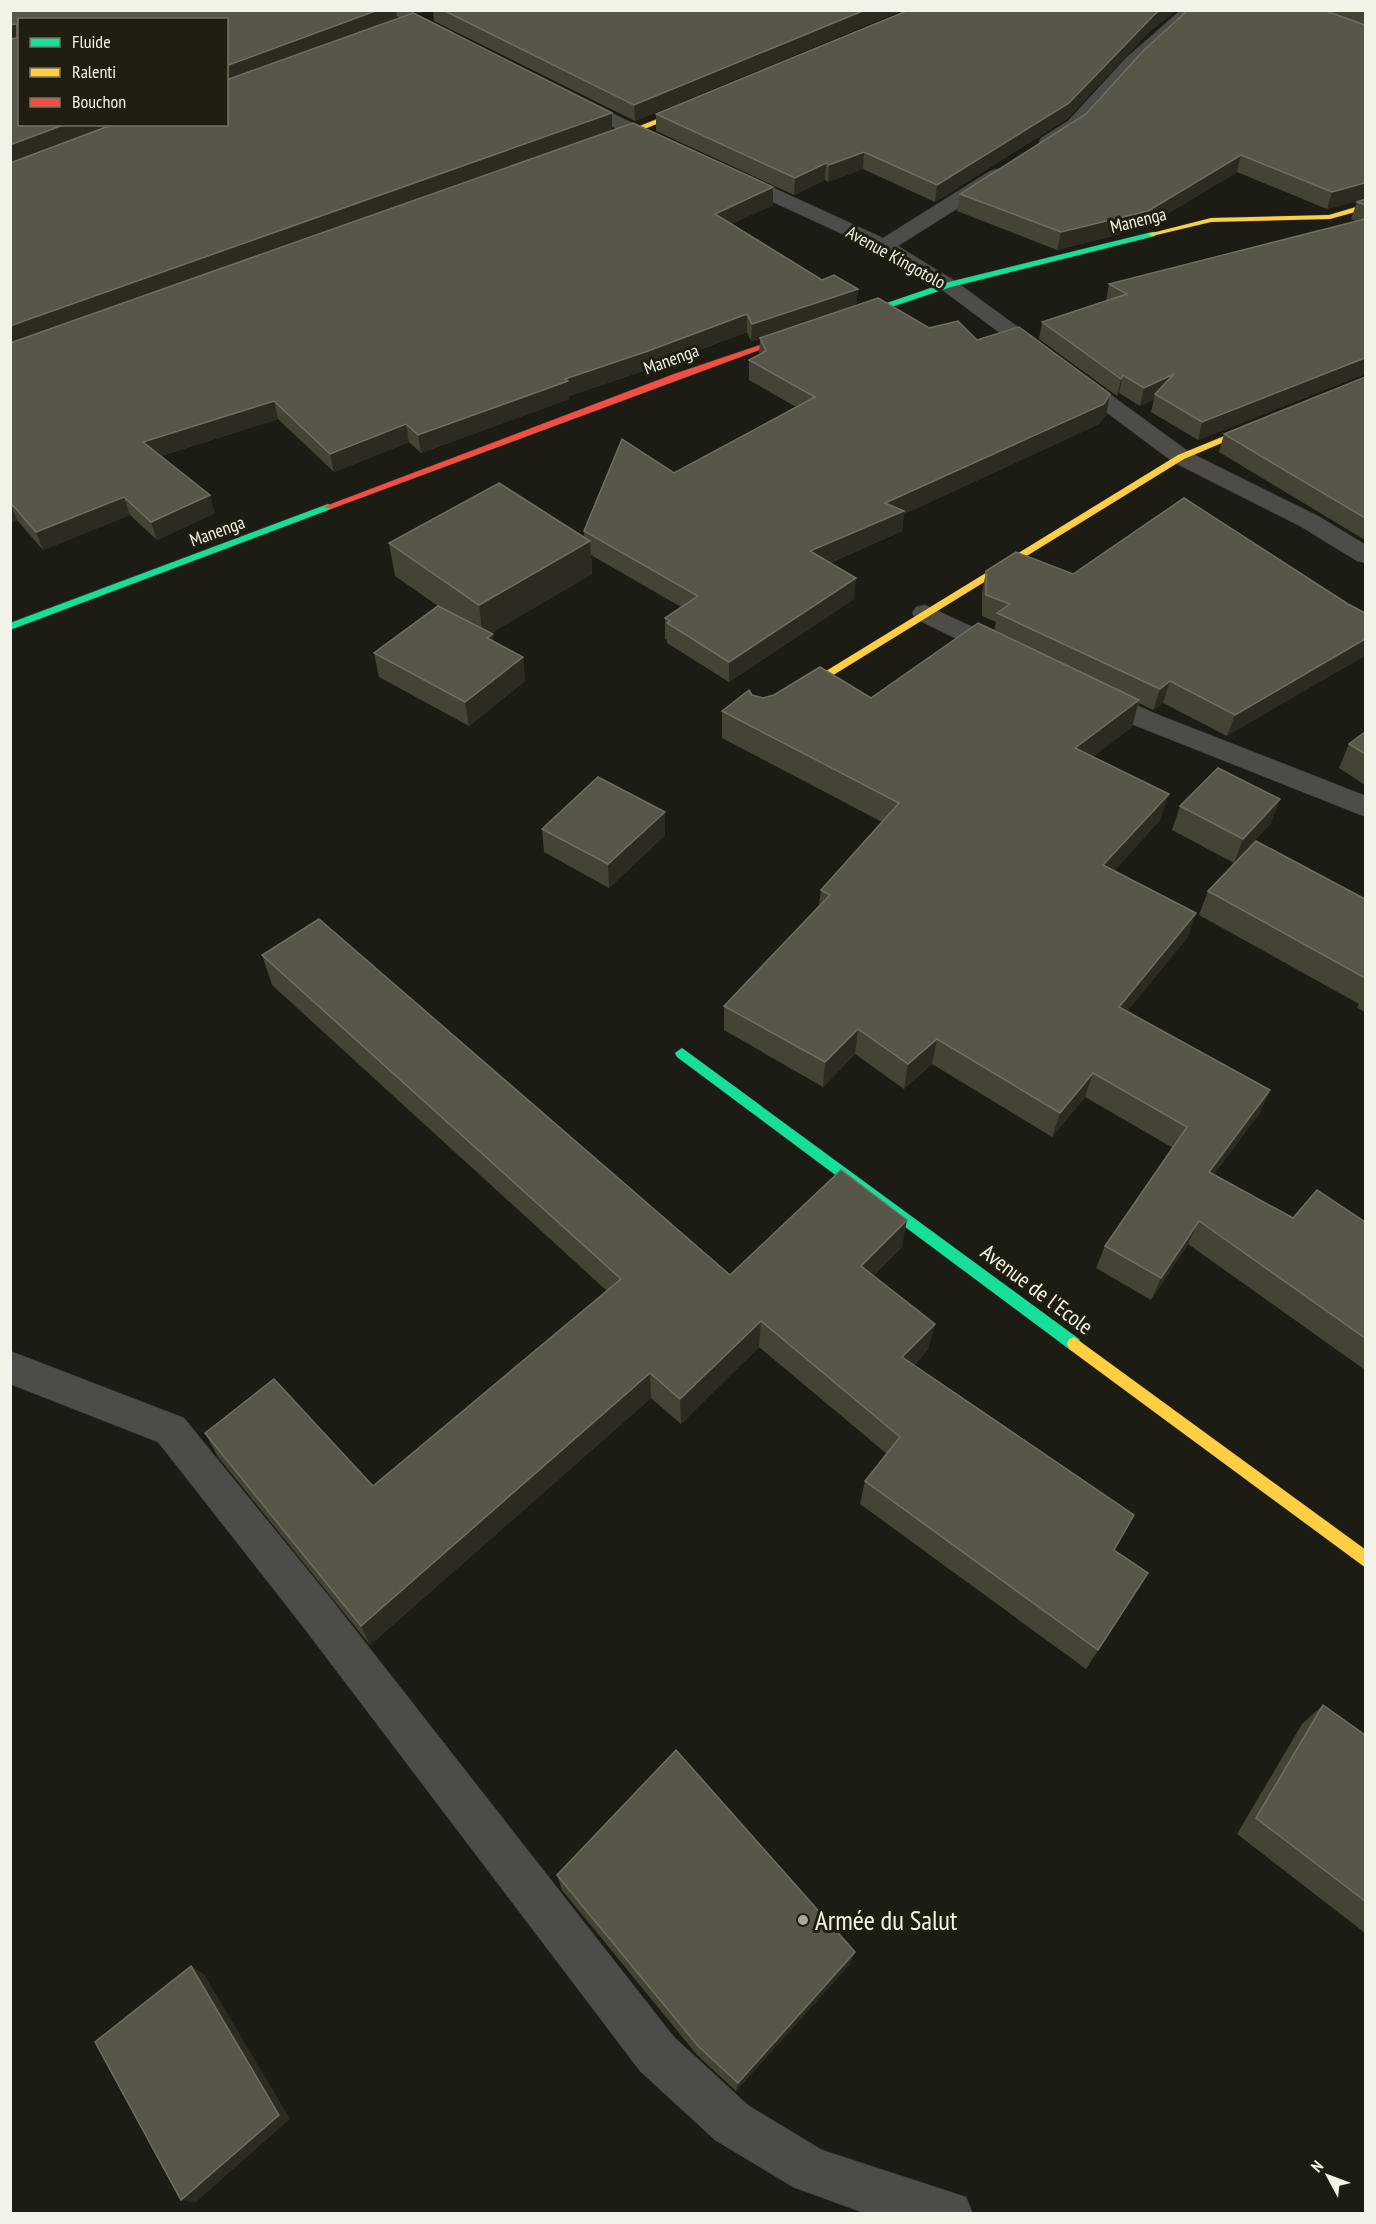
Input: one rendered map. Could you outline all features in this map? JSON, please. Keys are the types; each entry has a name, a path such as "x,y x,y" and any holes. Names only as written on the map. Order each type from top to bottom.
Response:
{"street":[{"path":"394,10 468,47"},
{"path":"1029,154 1075,125 1132,62 1192,10"},
{"path":"394,29 436,14"},
{"path":"562,94 634,132 678,151"},
{"path":"589,148 709,101"},
{"name":"Avenue Kingotolo","path":"710,166 884,246 948,285 1181,457 1309,521 1365,556"},
{"path":"884,246 1011,166"},
{"name":"Manenga","path":"10,627 677,376 948,285 1211,220 1329,217 1365,206"},
{"path":"782,701 1181,457 1276,418"},
{"path":"925,613 1029,663"},
{"path":"1071,684 1144,719 1365,807"},
{"name":"Avenue de l'Ecole","path":"682,1053 1365,1560"},
{"path":"10,1367 171,1430 318,1614 657,2054 732,2123 810,2170 949,2214"}],"building":[{"path":"10,10 378,10 228,65 228,18 18,18 18,126 61,126 10,145 10,39 17,38 17,24 10,25"},
{"path":"443,10 865,10 634,105"},
{"path":"909,10 1160,10 1069,103 937,185 864,152 829,165 826,163 795,178 656,114"},
{"path":"1188,10 1323,10 1365,25 1365,183 1332,192 1241,155 1148,211 1061,232 960,194 1086,114 1143,51"},
{"path":"413,13 612,113 10,326 10,163 109,126 228,126 228,79"},
{"path":"633,123 773,187 715,214 822,280 834,275 858,289 752,324 747,314 565,379 568,381 418,435 406,424 330,454 274,401 143,442 210,495 151,522 124,497 36,532 10,502 10,343"},
{"path":"1365,199 1365,205 1357,202"},
{"path":"1365,219 1365,358 1202,422 1155,394 1174,374 1144,388 1123,375 1121,379 1042,322 1127,294 1109,284"},
{"path":"878,298 929,328 958,321 977,340 1019,327 1110,394 1104,404 885,503 904,511 810,551 856,578 729,662 667,623 670,621 665,618 698,596 584,531 622,439 674,473 815,397 749,360 766,351 760,338"},
{"path":"1365,377 1365,518 1224,434"},
{"path":"499,483 590,541 479,605 389,543"},
{"path":"1184,498 1365,613 1365,639 1235,715 1170,681 1160,689 997,613 1010,604 986,595 986,571 1016,552 1073,574"},
{"path":"438,606 493,634 487,638 523,657 465,702 374,653"},
{"path":"978,623 1139,700 1075,748 1169,794 1103,865 1196,913 1119,1007 1270,1090 1209,1172 1293,1218 1317,1190 1365,1222 1365,1338 1199,1221 1161,1278 1105,1246 1187,1127 1093,1073 1060,1113 937,1039 908,1064 858,1029 825,1062 724,1006 830,895 821,890 899,803 722,711 749,690 752,695 763,698 774,695 820,667 871,698"},
{"path":"1365,732 1365,754 1349,744"},
{"path":"1218,768 1280,799 1243,839 1180,806"},
{"path":"598,777 665,812 608,864 542,829"},
{"path":"1256,841 1365,899 1365,978 1208,891"},
{"path":"319,919 730,1275 841,1170 907,1220 861,1266 935,1324 902,1357 1134,1515 1114,1550 1148,1573 1098,1650 865,1481 900,1437 761,1321 680,1399 650,1373 361,1626 205,1433 274,1379 373,1486 621,1279 262,955"},
{"path":"1323,1705 1365,1735 1365,1901 1256,1818"},
{"path":"676,1750 855,1952 738,2083 698,2046 557,1875"},
{"path":"191,1966 279,2115 181,2200 95,2042"}],"traffic: fast":[{"path":"766,346 948,285 1152,234"},
{"path":"10,627 328,507"},
{"path":"682,1053 1074,1344"}],"traffic: slow":[{"path":"602,143 697,106"},
{"path":"1152,234 1211,220 1330,217 1366,206"},
{"path":"792,695 1181,457 1264,423"},
{"path":"1074,1344 1366,1560"}],"traffic: jam":[{"path":"328,507 677,376 766,346"}],"place":[{"name":"Armée du Salut","path":"803,1920"}]}
